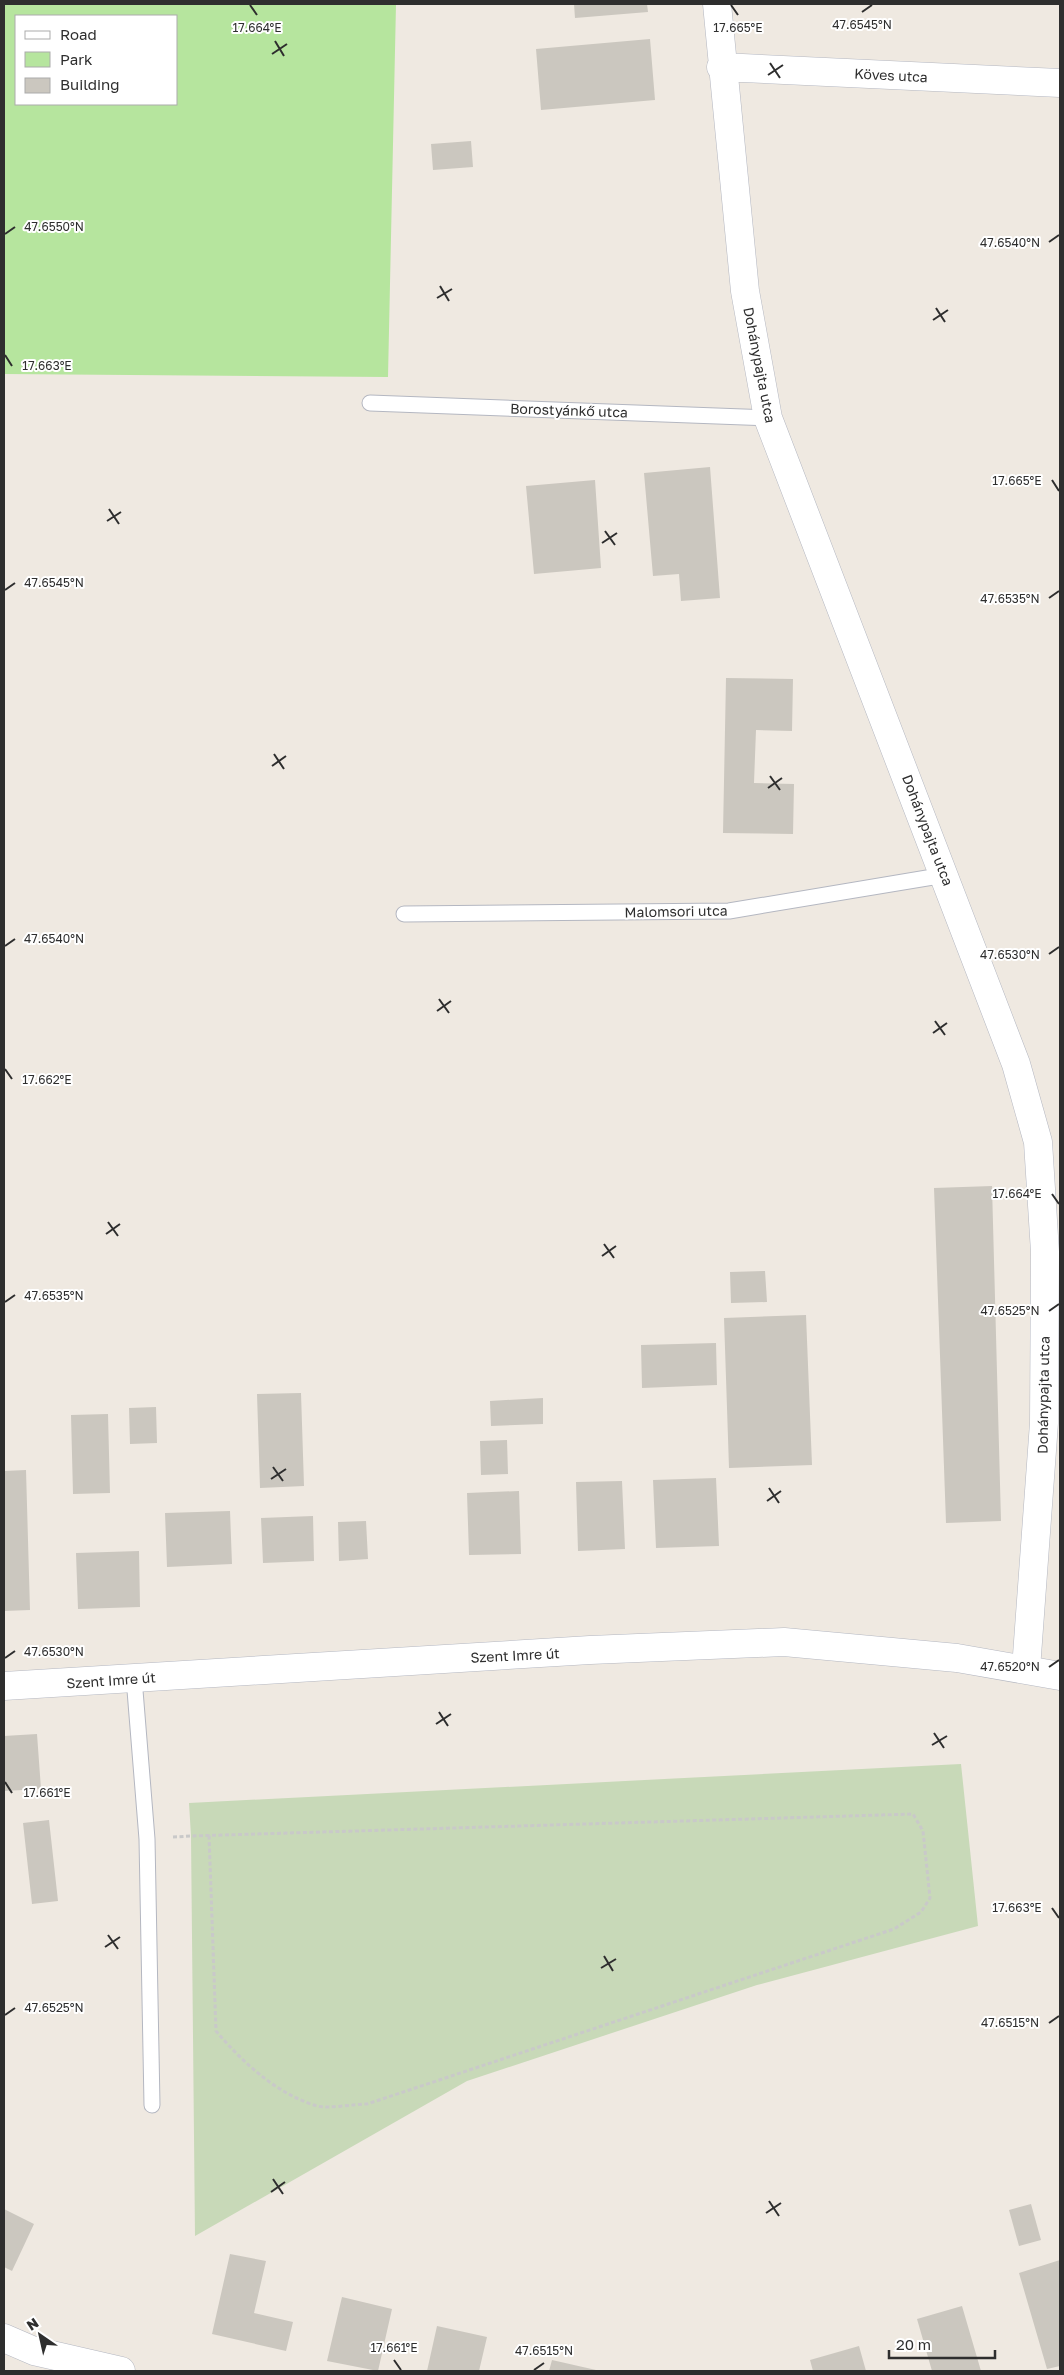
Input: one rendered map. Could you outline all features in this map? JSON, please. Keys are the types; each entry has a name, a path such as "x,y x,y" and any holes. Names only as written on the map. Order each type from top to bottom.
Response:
{"street":[{"name":"Dohánypajta utca","path":"717,4 745,291 768,418 1016,1064 1038,1142 1045,1252 1044,1423 1026,1669"},
{"name":"Köves utca","path":"722,67 1060,83"},
{"name":"Szent Imre út","path":"4,1686 590,1650 784,1642 957,1658 1060,1676"},
{"path":"4,2338 34,2351 120,2371"}],"lane":[{"name":"Borostyánkő utca","path":"370,403 768,418"},
{"name":"Malomsori utca","path":"404,914 729,911 945,875"},
{"path":"134,1678 147,1839 152,2105"}],"path":[{"path":"147,1839 209,1835 913,1814 923,1831 930,1898 921,1912 894,1929 367,2104 319,2106 278,2089 234,2052 216,2032 209,1835"}],"green space":[{"path":"4,4 396,4 388,377 4,374"},
{"path":"961,1764 978,1926 757,1985 467,2081 195,2236 191,1836 189,1803"}],"building":[{"path":"574,4 647,4 648,12 575,18"},
{"path":"650,39 655,100 541,110 536,49"},
{"path":"471,141 473,167 433,170 431,144"},
{"path":"710,467 720,598 681,601 679,574 653,576 644,473"},
{"path":"595,480 601,568 534,574 526,486"},
{"path":"726,678 793,679 792,731 756,730 754,783 794,784 793,834 723,833"},
{"path":"992,1186 1001,1521 946,1523 934,1188"},
{"path":"765,1271 767,1302 731,1303 730,1272"},
{"path":"806,1315 812,1465 729,1468 724,1318"},
{"path":"716,1343 717,1385 642,1388 641,1345"},
{"path":"301,1393 304,1486 260,1488 257,1394"},
{"path":"543,1398 543,1424 491,1426 490,1401"},
{"path":"156,1407 157,1443 130,1444 129,1408"},
{"path":"108,1414 110,1493 73,1494 71,1415"},
{"path":"507,1440 508,1474 481,1475 480,1441"},
{"path":"26,1470 30,1610 4,1611 4,1471"},
{"path":"716,1478 719,1546 656,1548 653,1480"},
{"path":"622,1481 625,1549 578,1551 576,1482"},
{"path":"519,1491 521,1554 469,1555 467,1493"},
{"path":"230,1511 232,1564 167,1567 165,1513"},
{"path":"313,1516 314,1561 263,1563 261,1518"},
{"path":"366,1521 368,1559 339,1561 338,1522"},
{"path":"139,1551 140,1607 78,1609 76,1553"},
{"path":"37,1734 41,1789 4,1791 4,1736"},
{"path":"49,1820 58,1901 32,1904 23,1823"},
{"path":"1031,2204 1041,2240 1019,2246 1009,2210"},
{"path":"4,2209 34,2224 12,2271 4,2267"},
{"path":"230,2254 266,2261 254,2313 293,2322 286,2351 212,2334"},
{"path":"1060,2260 1060,2366 1047,2369 1019,2273"},
{"path":"342,2297 392,2309 378,2371 327,2361"},
{"path":"962,2306 981,2371 932,2371 917,2319"},
{"path":"437,2326 487,2337 479,2371 427,2371"},
{"path":"859,2346 866,2371 813,2371 810,2360"},
{"path":"552,2360 596,2370 596,2371 549,2371"}]}
